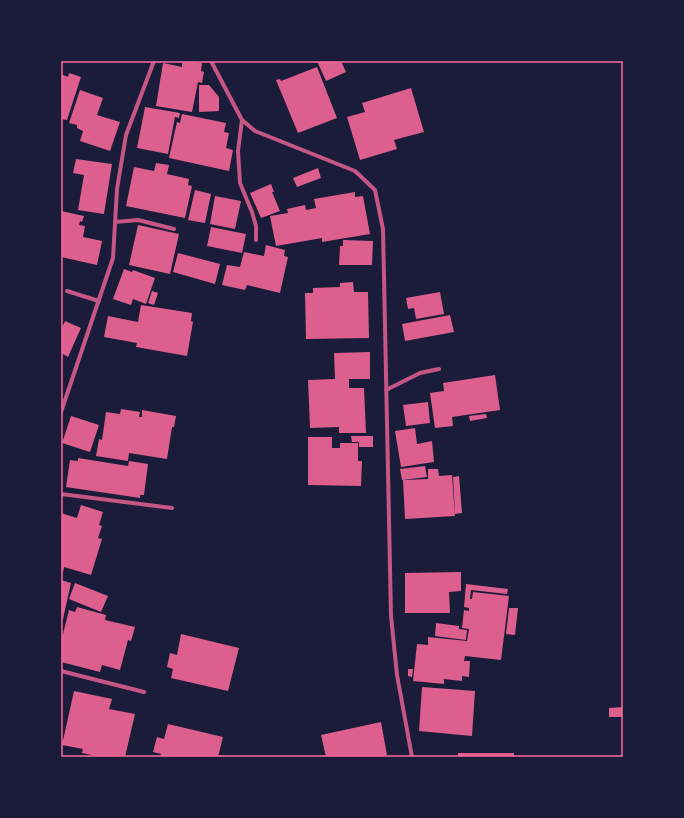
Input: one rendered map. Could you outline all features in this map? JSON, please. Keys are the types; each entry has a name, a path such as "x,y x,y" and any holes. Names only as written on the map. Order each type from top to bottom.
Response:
{"street":[{"path":"61,412 113,258 116,189 126,135 154,61"},
{"path":"211,61 242,120 255,131 355,171 376,190 383,229 391,616 397,675 412,757"},
{"path":"242,120 238,151 240,183 256,226 256,240"},
{"path":"115,222 138,220 174,229"},
{"path":"67,291 99,301"},
{"path":"386,390 420,373 439,369"},
{"path":"61,494 172,508"},
{"path":"61,671 144,692"}],"building":[{"path":"182,61 202,63 201,71 204,72 202,83 198,82 192,112 156,106 163,63 182,67"},
{"path":"317,61 341,61 346,72 326,81"},
{"path":"317,67 337,118 298,133 276,80 280,79 281,81"},
{"path":"69,73 81,77 67,120 61,119 61,74 68,77"},
{"path":"199,85 209,85 219,97 219,111 199,112"},
{"path":"411,88 424,132 394,140 397,149 360,160 347,117 365,112 362,103"},
{"path":"80,90 103,98 97,115 120,122 110,151 80,141 83,131 77,128 77,125 69,123"},
{"path":"145,107 180,113 179,118 175,117 168,154 137,148"},
{"path":"182,114 226,123 224,132 229,133 226,148 233,150 229,171 169,158 177,122 180,123"},
{"path":"76,159 112,164 104,214 78,210 84,175 73,173"},
{"path":"156,163 169,165 167,174 189,179 188,185 192,186 185,218 126,206 134,167 154,171"},
{"path":"318,168 321,178 297,187 293,178"},
{"path":"271,184 274,192 272,192 280,211 261,218 250,193"},
{"path":"195,190 211,194 205,223 188,220"},
{"path":"355,192 355,197 363,196 370,234 322,242 322,238 276,246 270,216 288,213 287,209 305,205 306,210 316,208 314,199"},
{"path":"215,196 241,201 235,229 210,224"},
{"path":"61,211 84,216 79,225 85,226 83,237 102,241 97,265 61,257"},
{"path":"138,225 179,234 170,274 129,265"},
{"path":"211,227 246,234 242,253 207,246"},
{"path":"343,240 373,241 372,265 339,265 340,246 343,246"},
{"path":"266,245 285,250 284,256 288,257 280,293 247,285 245,290 222,285 227,265 240,267 244,252 264,256"},
{"path":"178,253 220,264 215,284 173,272"},
{"path":"124,269 132,272 133,270 155,278 146,304 133,299 131,305 113,299"},
{"path":"353,282 354,292 368,292 369,338 306,339 305,293 313,293 313,288 340,287 340,283"},
{"path":"152,291 158,293 154,305 148,303"},
{"path":"440,292 444,314 416,319 414,308 408,309 406,298"},
{"path":"141,305 192,313 191,321 193,322 187,356 136,347 137,343 104,337 108,316 138,322"},
{"path":"450,315 454,332 405,341 402,324"},
{"path":"65,321 81,328 68,357 61,353 61,330"},
{"path":"370,352 370,379 349,379 349,388 364,388 366,433 339,433 339,427 310,428 308,380 335,379 334,353"},
{"path":"495,375 500,410 452,417 453,426 435,428 430,393 444,391 443,383"},
{"path":"428,402 430,423 406,426 403,405"},
{"path":"121,409 140,412 139,417 142,417 142,410 176,416 174,427 172,427 167,459 129,453 128,461 96,456 99,439 102,440 106,412 120,414"},
{"path":"486,414 487,418 470,421 469,416"},
{"path":"71,416 99,425 90,452 62,443"},
{"path":"415,428 417,444 432,441 434,462 401,467 395,431"},
{"path":"351,436 373,436 373,447 359,447 359,442 352,442"},
{"path":"308,437 332,437 332,448 340,448 340,443 358,443 358,461 362,461 361,486 308,485"},
{"path":"78,458 128,466 129,461 148,464 144,495 140,495 140,498 66,487 70,460 78,461"},
{"path":"425,466 427,477 402,480 400,469"},
{"path":"428,469 438,469 439,476 452,475 455,516 405,519 403,480 428,479"},
{"path":"459,476 462,513 455,514 453,477"},
{"path":"81,505 103,512 99,525 102,526 98,538 102,539 91,575 64,567 63,572 61,572 61,513 77,518"},
{"path":"461,572 461,591 449,592 450,613 405,613 405,573"},
{"path":"61,580 71,583 63,619 61,619"},
{"path":"75,583 108,596 101,612 69,599"},
{"path":"466,584 508,589 507,594 471,590 470,599 472,599 473,592 509,596 501,660 465,656 464,661 470,661 469,677 462,676 462,681 444,679 444,684 413,681 417,644 428,645 428,637 467,641 469,629 462,628 464,610 469,611 469,608 464,607"},
{"path":"77,607 106,615 105,620 135,627 131,641 128,640 120,670 102,665 100,672 61,662 61,642 69,610 75,612"},
{"path":"509,608 518,608 515,635 506,634"},
{"path":"436,623 459,626 459,629 467,630 466,640 435,636"},
{"path":"181,634 239,648 228,691 171,678 173,669 167,667 170,653 177,655"},
{"path":"408,669 413,669 412,677 408,676"},
{"path":"422,687 475,691 472,736 419,731"},
{"path":"74,691 112,699 109,709 135,714 125,757 101,757 82,753 83,749 62,745"},
{"path":"623,707 623,717 609,717 609,708"},
{"path":"381,722 387,755 378,757 326,757 321,735"},
{"path":"168,724 223,737 218,757 160,757 161,754 153,752 157,737 164,739"},
{"path":"458,753 514,753 514,757 458,757"}]}
